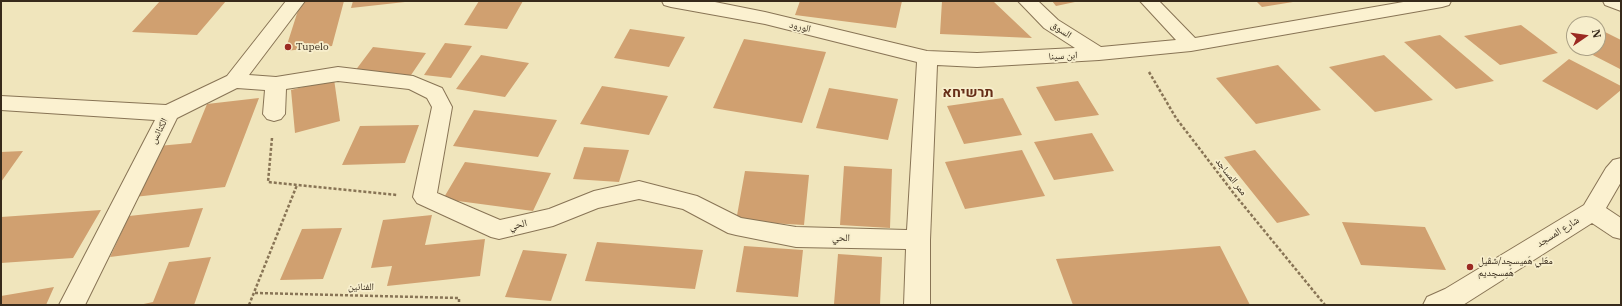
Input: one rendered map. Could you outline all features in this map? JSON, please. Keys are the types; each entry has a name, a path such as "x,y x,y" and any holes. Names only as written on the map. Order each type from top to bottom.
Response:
{"street":[{"name":"الكنائس","path":"72,305 168,113 234,81 296,1"},
{"name":"الورود","path":"671,1 765,18 927,58"},
{"name":"السوق","path":"1027,1 1051,24 1099,54"},
{"path":"1149,1 1191,45"},
{"name":"ابن سينا","path":"927,58 977,60 1099,54 1191,45 1442,1"},
{"path":"1612,1 1621,5"},
{"path":"917,305 918,240 927,58"},
{"path":"234,81 276,84 338,74 413,83 435,93 442,107 425,197"},
{"path":"274,114 276,84"},
{"path":"1,103 168,113"},
{"name":"شارع المسجد","path":"1436,305 1454,297 1592,211 1614,174 1621,166"},
{"name":"الحي","path":"425,197 499,230 553,217 594,200 639,190 689,202 736,226 796,237 918,240"},
{"path":"1592,211 1621,230"}],"path":[{"name":"ممر المساجد","path":"1136,51 1176,118 1234,195 1325,305"},
{"path":"274,114 268,182 425,197"},
{"path":"249,305 297,185"},
{"name":"الفنانين","path":"255,293 459,298 458,305"}],"building":[{"path":"160,1 226,1 197,35 132,32"},
{"path":"301,1 344,1 332,46 285,51"},
{"path":"353,1 405,1 405,2 351,8"},
{"path":"479,1 523,1 507,29 464,25"},
{"path":"800,1 902,1 896,28 795,15"},
{"path":"942,1 993,1 1032,38 940,34"},
{"path":"1052,1 1075,1 1075,2 1056,6"},
{"path":"1256,1 1293,1 1293,2 1262,7"},
{"path":"1521,25 1558,53 1500,65 1464,36"},
{"path":"630,29 685,37 669,67 614,58"},
{"path":"1606,32 1621,40 1620,69 1595,56 1606,56"},
{"path":"1440,35 1494,81 1456,89 1404,42"},
{"path":"744,39 826,52 802,123 713,108"},
{"path":"445,43 472,46 451,78 424,75"},
{"path":"373,47 426,53 409,78 355,71"},
{"path":"481,55 529,63 505,97 456,89"},
{"path":"1384,55 1433,100 1375,112 1329,67"},
{"path":"1569,59 1621,86 1621,90 1597,110 1542,81"},
{"path":"1278,65 1321,110 1256,124 1216,78"},
{"path":"334,79 340,121 295,133 291,90"},
{"path":"1078,81 1099,115 1055,121 1036,87"},
{"path":"602,86 668,96 649,135 580,124"},
{"path":"829,88 898,99 888,140 816,128"},
{"path":"259,98 225,187 134,197 158,146 191,143 207,104"},
{"path":"1003,98 1022,135 964,144 947,106"},
{"path":"474,110 557,120 538,157 453,146"},
{"path":"419,125 405,163 342,165 360,126"},
{"path":"1092,133 1114,171 1054,180 1034,142"},
{"path":"584,147 629,150 619,182 573,179"},
{"path":"1022,150 1045,196 965,209 945,162"},
{"path":"1255,150 1310,215 1277,223 1224,157"},
{"path":"23,151 1,182 1,152"},
{"path":"465,162 551,173 533,211 443,199"},
{"path":"844,166 892,169 890,228 840,225"},
{"path":"745,171 809,175 804,225 736,221"},
{"path":"203,208 189,247 110,257 129,216"},
{"path":"101,210 73,258 1,263 1,217"},
{"path":"432,215 425,245 485,239 480,276 387,286 392,266 371,268 383,220"},
{"path":"1342,222 1425,227 1446,270 1361,265"},
{"path":"342,228 323,279 280,280 302,229"},
{"path":"597,242 703,250 695,289 585,281"},
{"path":"744,246 803,250 798,297 736,292"},
{"path":"1220,246 1250,305 1073,305 1056,259"},
{"path":"523,250 567,254 551,301 505,297"},
{"path":"838,254 882,257 880,305 834,304"},
{"path":"211,257 194,305 139,305 153,302 169,262"},
{"path":"54,287 46,305 1,305 1,296"}],"place":[{"name":"Tupelo","path":"288,47"},
{"name":"معَلي هَميسچد/شڤيل هَمِسچديم","path":"1470,267"}],"district":[{"name":"תרשיחא","path":"968,93"}]}
